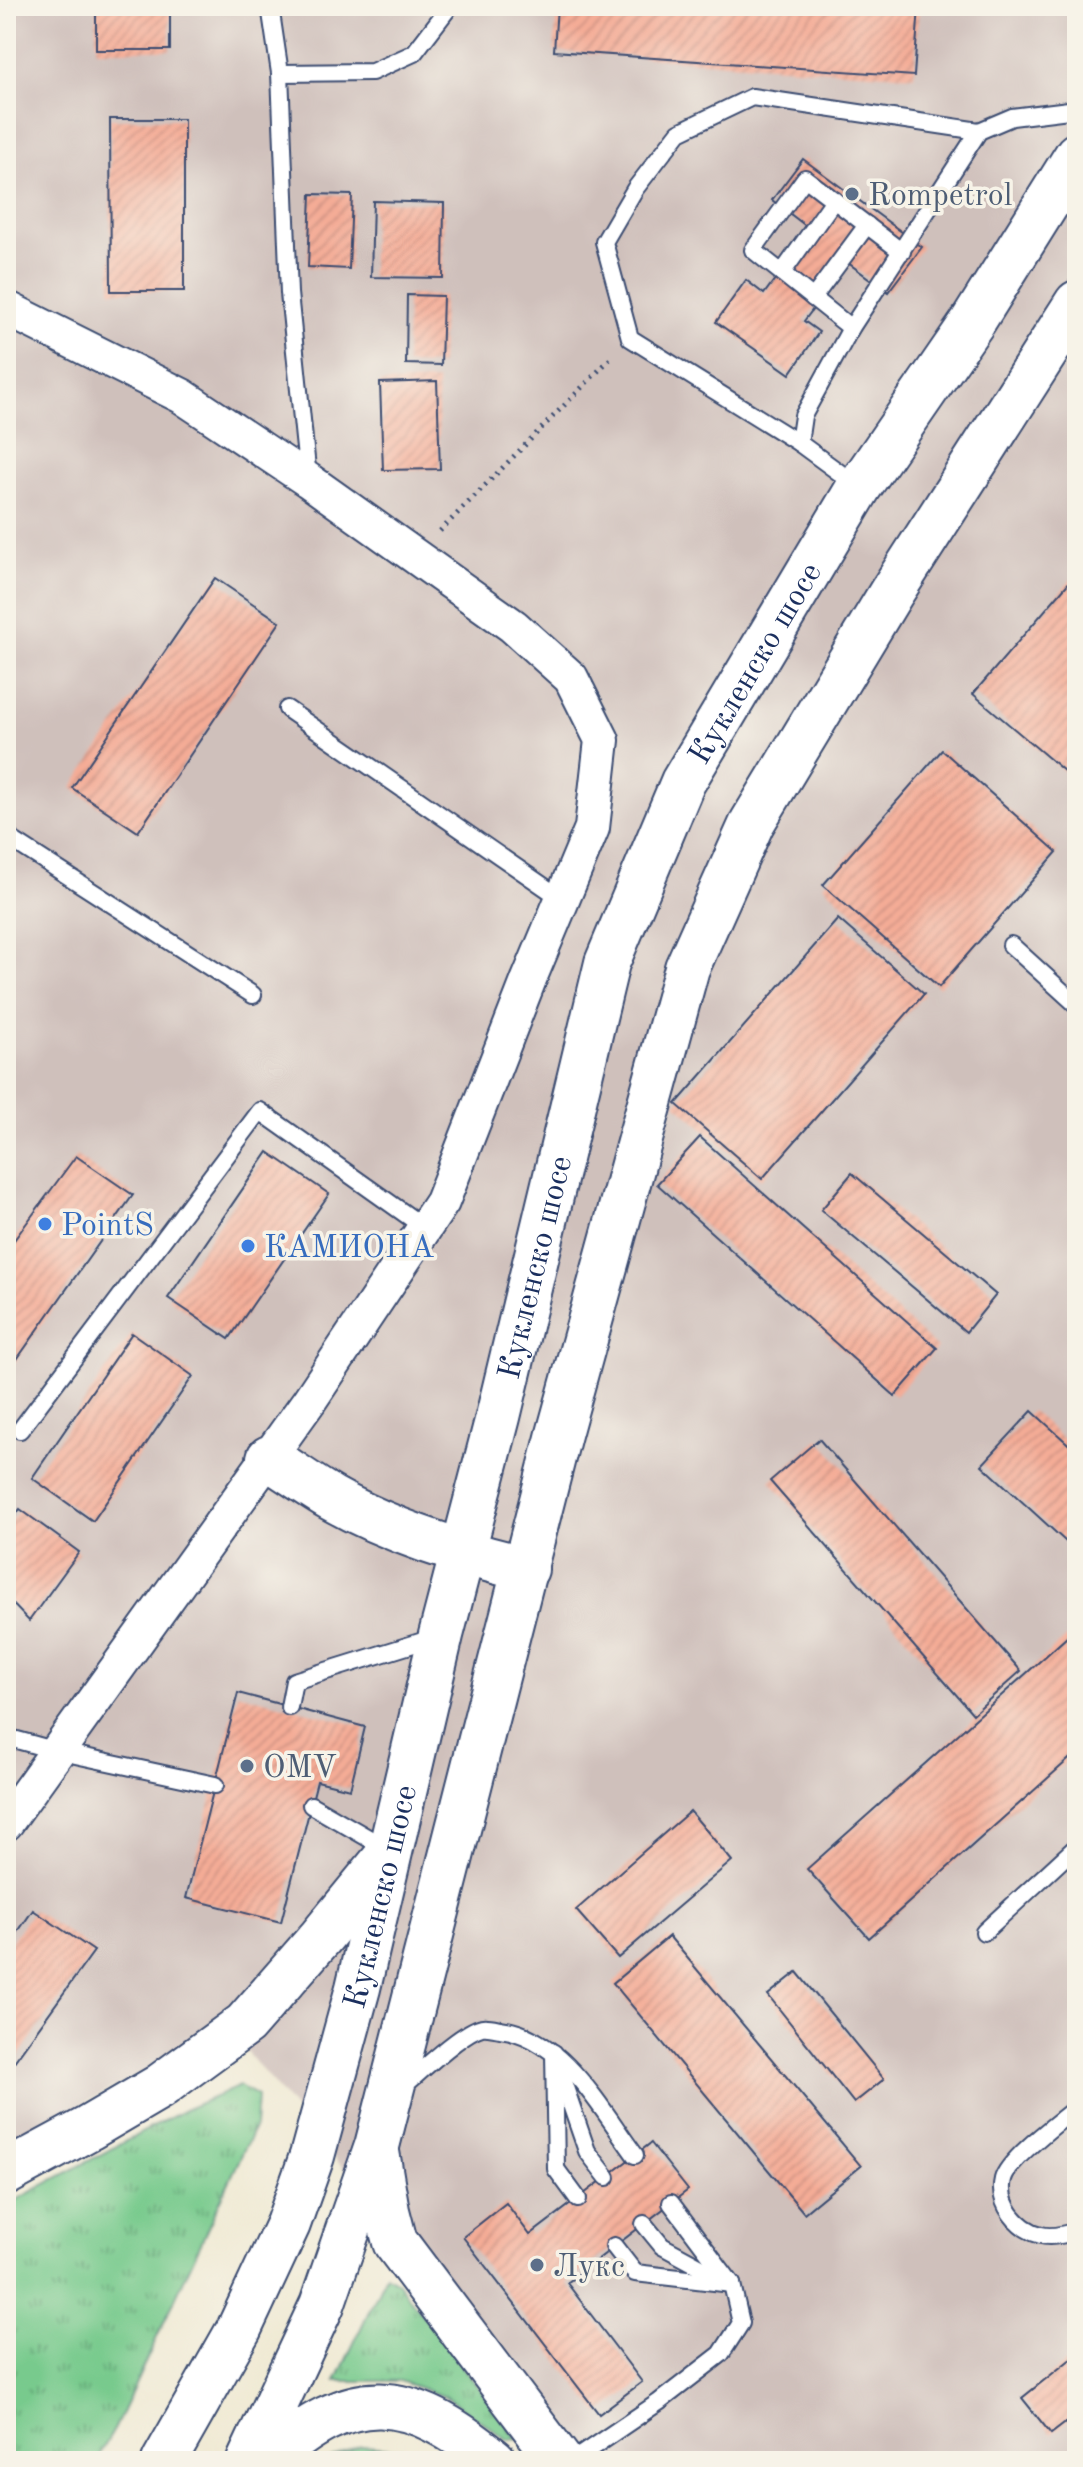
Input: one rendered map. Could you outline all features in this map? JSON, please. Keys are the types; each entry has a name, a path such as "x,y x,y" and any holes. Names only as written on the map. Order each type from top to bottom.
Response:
{"main road":[{"name":"Кукленско шосе","path":"165,2459 239,2329 288,2224 312,2156 391,1852 441,1635 501,1404 607,963 683,782 859,487 972,323 1077,155"},
{"name":"Кукленско шосе","path":"249,2461 322,2305 377,2146 559,1434 687,968 752,823 891,593 1077,303"},
{"path":"269,1458 331,1498 391,1526 461,1553 526,1569"},
{"path":"6,2173 159,2087 245,2024 391,1852"},
{"path":"377,2146 395,2242 560,2461"},
{"path":"268,2461 307,2428 341,2410 369,2406 402,2408 433,2418 465,2437 494,2461"}],"street":[{"path":"6,308 182,396 308,480 513,626 571,678 602,740 592,828 442,1202 269,1458 6,1823"}],"lane":[{"path":"270,6 280,73 289,293 308,480"},
{"path":"280,73 372,72 414,53 450,6"},
{"path":"859,487 799,443 630,338 604,242 635,189 679,132 752,97 979,131 1012,117 1077,109"},
{"path":"799,443 803,416 851,328 979,131"},
{"path":"851,328 753,250 805,178 902,252"},
{"path":"782,273 834,200"},
{"path":"813,298 867,225"},
{"path":"287,709 562,899"},
{"path":"6,836 253,995"},
{"path":"1011,945 1077,1005"},
{"path":"20,1430 260,1111 425,1228"},
{"path":"289,1707 294,1681 441,1635"},
{"path":"6,1737 215,1785"},
{"path":"311,1805 391,1852"},
{"path":"984,1932 1077,1846"},
{"path":"391,2098 446,2050 482,2027 517,2031 554,2053 585,2088 635,2155"},
{"path":"554,2053 587,2151 607,2177"},
{"path":"554,2053 556,2169 578,2199"},
{"path":"1077,2107 1017,2157 1003,2179 1005,2202 1016,2223 1042,2236 1077,2231"},
{"path":"572,2461 659,2402 721,2354 741,2323 732,2284 671,2203"},
{"path":"644,2224 662,2246 732,2284"},
{"path":"614,2246 635,2273 732,2284"}],"path":[{"path":"414,557 630,338"}],"shaded area":[{"path":"6,6 1077,6 1077,2461 586,2461 227,2028 6,2144"}],"green space":[{"path":"240,2086 257,2096 255,2126 115,2428 96,2461 6,2461 6,2205 184,2110"},
{"path":"386,2275 397,2282 518,2439 508,2440 446,2397 400,2381 336,2381"},
{"path":"361,2446 408,2449 425,2461 325,2461"}],"building":[{"path":"96,6 170,6 170,50 96,50"},
{"path":"557,6 919,6 914,76 554,51"},
{"path":"110,119 184,119 184,291 111,291"},
{"path":"803,159 922,247 888,292 848,263 804,321 819,332 790,374 716,322 746,280 764,294 811,230 772,200"},
{"path":"311,194 352,195 349,269 308,267"},
{"path":"373,201 444,203 443,278 371,277"},
{"path":"407,295 443,296 441,365 406,364"},
{"path":"437,381 440,469 383,470 380,383"},
{"path":"1077,573 1077,782 973,694"},
{"path":"215,578 280,622 138,832 72,788"},
{"path":"942,750 1057,852 939,987 823,885"},
{"path":"838,919 924,994 762,1179 676,1104"},
{"path":"700,1137 937,1348 895,1396 657,1184"},
{"name":"КАМИОНА","path":"268,1152 329,1194 229,1339 168,1298"},
{"path":"76,1156 133,1195 15,1362 6,1355 6,1251"},
{"path":"852,1173 996,1295 966,1332 821,1210"},
{"path":"132,1333 193,1376 93,1521 32,1478"},
{"path":"1032,1411 1077,1452 1077,1552 982,1465"},
{"path":"819,1439 1021,1671 973,1714 770,1481"},
{"path":"20,1509 79,1552 29,1621 6,1597 6,1528"},
{"path":"1067,1637 1077,1649 1077,1752 869,1938 807,1869"},
{"path":"238,1693 365,1727 350,1789 317,1781 281,1922 186,1898"},
{"path":"690,1811 732,1861 618,1958 576,1910"},
{"path":"33,1910 94,1951 6,2073 6,1949"},
{"path":"669,1936 861,2166 804,2213 613,1983"},
{"path":"797,1972 884,2079 854,2103 768,1995"},
{"name":"Лукс","path":"651,2143 688,2190 567,2283 642,2382 599,2414 463,2237 506,2203 530,2235"},
{"path":"1077,2354 1077,2414 1051,2434 1022,2398"}],"place":[{"name":"Rompetrol","path":"852,194"},
{"name":"PointS","path":"45,1224"},
{"name":"КАМИОНА","path":"248,1246"},
{"name":"OMV","path":"247,1766"},
{"name":"Лукс","path":"537,2265"}]}
